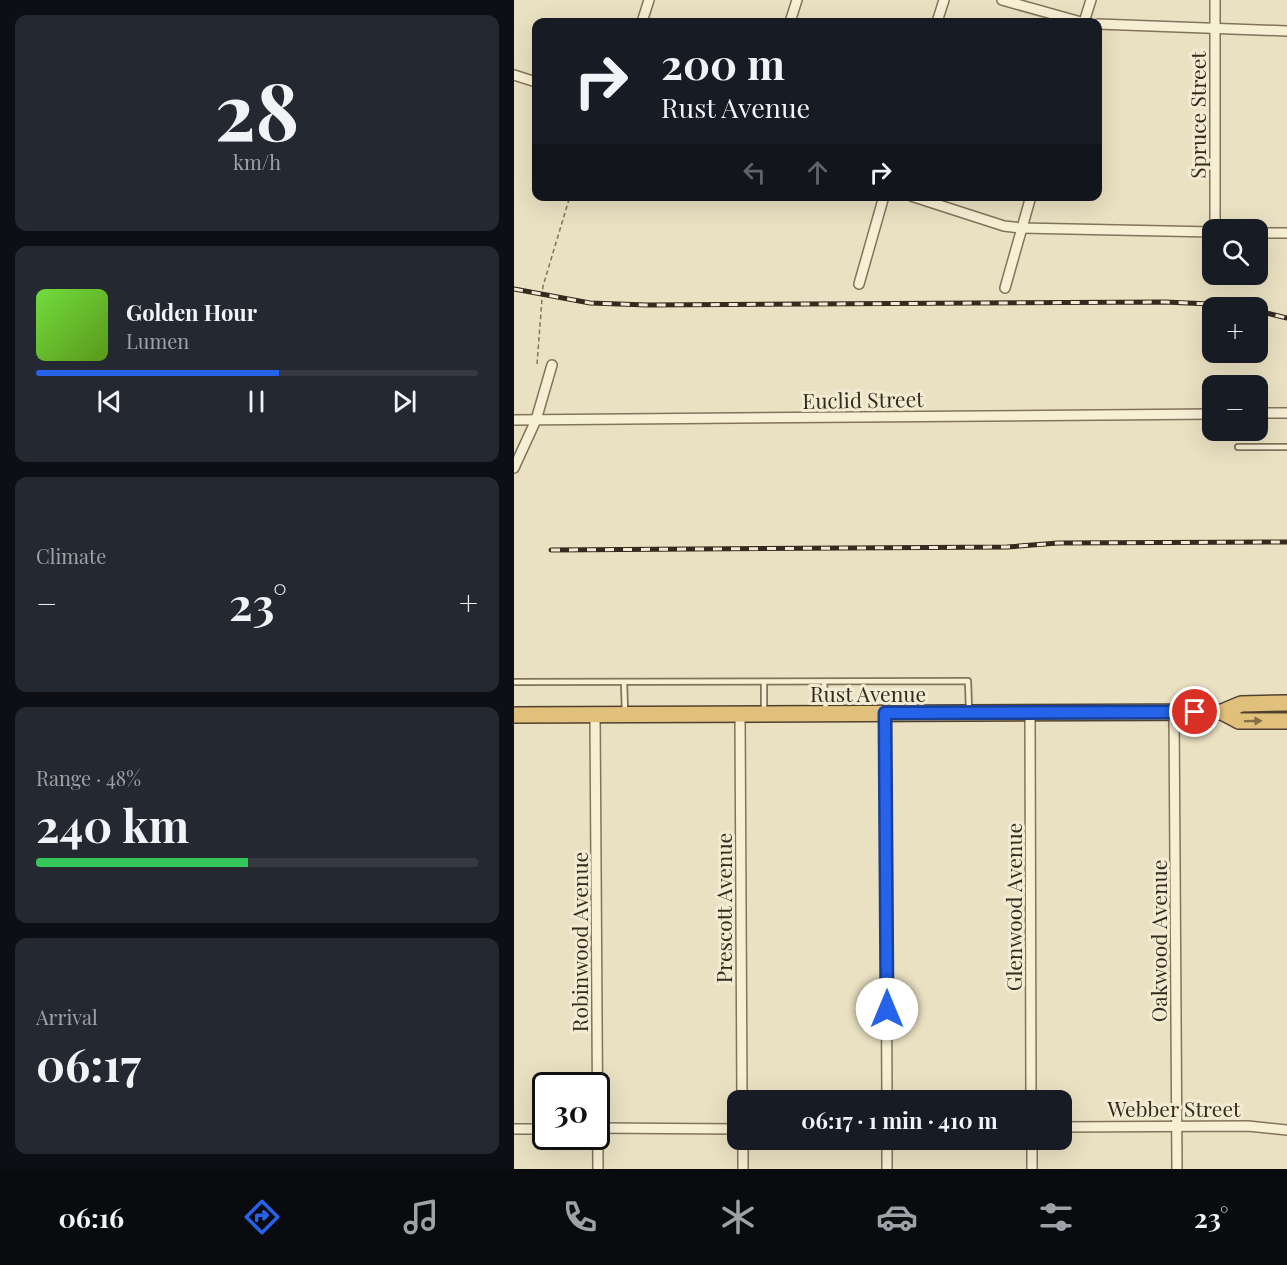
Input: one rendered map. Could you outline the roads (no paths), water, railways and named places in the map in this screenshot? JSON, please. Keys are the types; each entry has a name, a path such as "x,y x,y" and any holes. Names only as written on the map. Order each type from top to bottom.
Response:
{"highway":[{"name":"Rust Avenue","path":"514,716 1222,712 1241,704 1286,703"},
{"name":"Rust Avenue","path":"1222,712 1239,721 1286,721"}],"street":[{"path":"643,18 649,0"},
{"path":"791,18 797,0"},
{"path":"938,18 944,0"},
{"path":"1002,0 1067,18"},
{"path":"1084,18 1091,0"},
{"name":"Spruce Street","path":"1214,219 1215,0"},
{"path":"1102,24 1286,31"},
{"path":"514,75 532,81"},
{"path":"859,284 883,201"},
{"path":"926,201 1004,226 1021,228 1202,231"},
{"path":"1005,288 1029,201"},
{"path":"1268,233 1286,233"},
{"path":"514,468 536,420 552,365"},
{"path":"1268,413 1286,413"},
{"name":"Euclid Street","path":"514,420 1202,414"},
{"name":"Oakwood Avenue","path":"1174,712 1177,1169"},
{"path":"885,713 887,1090"},
{"name":"Glenwood Avenue","path":"1030,713 1032,1090"},
{"name":"Prescott Avenue","path":"740,714 742,1090"},
{"name":"Robinwood Avenue","path":"595,715 597,1072"},
{"name":"Webber Street","path":"1072,1126 1248,1126 1286,1130"},
{"path":"610,1128 727,1129"},
{"path":"514,1129 532,1129"},
{"name":"Robinwood Avenue","path":"598,1150 598,1169"},
{"path":"743,1150 743,1169"},
{"path":"887,1150 887,1169"},
{"path":"1032,1150 1032,1169"}],"lane":[{"path":"1238,447 1286,447"},
{"path":"514,682 968,681 969,713"},
{"path":"624,682 625,715"},
{"path":"764,682 764,714"},
{"path":"824,682 826,714"}],"railway":[{"path":"514,289 590,303 647,305 1202,304"},
{"path":"1268,313 1287,318"},
{"path":"551,550 1007,547 1058,543 1287,542"}]}
